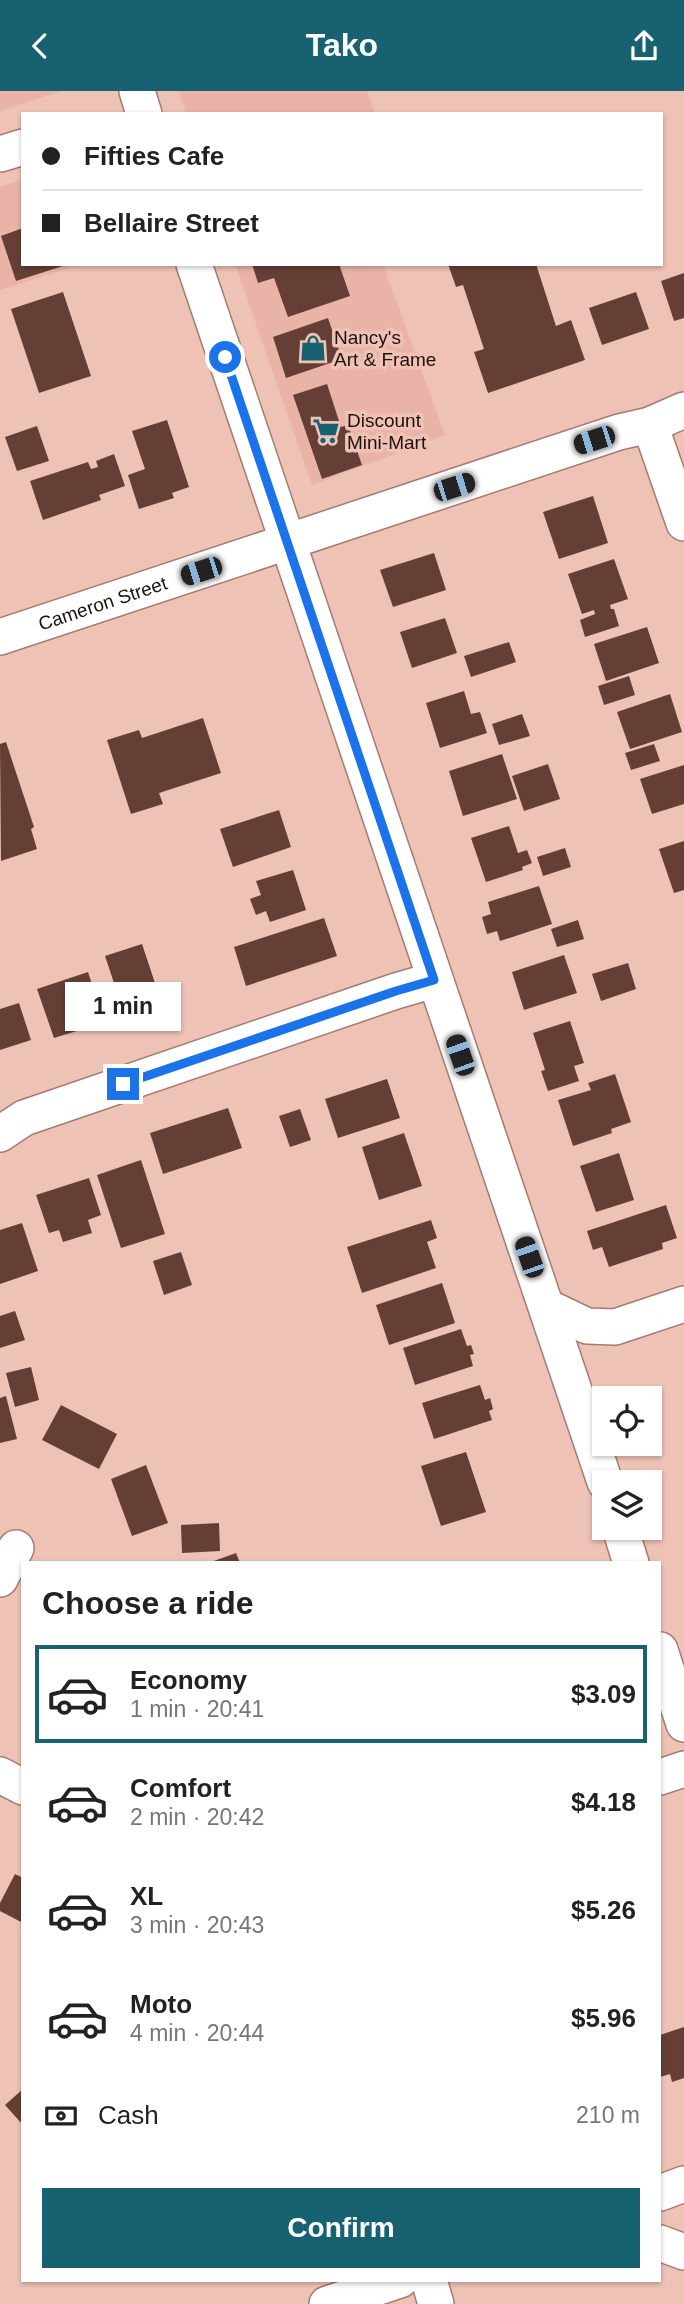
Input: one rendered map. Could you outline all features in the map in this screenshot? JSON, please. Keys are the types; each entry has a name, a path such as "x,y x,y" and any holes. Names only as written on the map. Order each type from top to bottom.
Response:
{"street":[{"path":"0,155 21,148"},
{"path":"195,266 601,1470"},
{"name":"Cameron Street","path":"0,636 619,432 650,425 684,410"},
{"path":"650,425 684,523"},
{"path":"0,1134 24,1118 434,980"},
{"path":"547,1307 587,1326 615,1327 684,1304"},
{"path":"624,1540 630,1561"},
{"path":"0,1579 16,1548"},
{"path":"661,1653 684,1724"},
{"path":"661,1777 684,1769"},
{"path":"0,1775 21,1786"},
{"path":"661,2193 684,2184"},
{"path":"661,2243 684,2252"},
{"path":"327,2304 394,2282"},
{"path":"430,2282 436,2304"}],"shaded area":[{"path":"0,91 62,91 0,111"},
{"path":"179,91 367,91 374,112 185,112"},
{"path":"21,180 21,266 76,266 0,290 0,187"},
{"path":"236,266 384,266 445,435 312,485"}],"building":[{"path":"21,229 21,266 63,266 16,281 1,236"},
{"path":"253,266 340,266 350,296 288,317 274,278 258,283"},
{"path":"449,266 537,266 556,326 571,320 585,360 488,393 474,352 484,349 463,285 456,287"},
{"path":"684,273 684,318 674,321 661,281"},
{"path":"63,292 91,376 39,393 11,309"},
{"path":"636,292 649,329 602,345 589,308"},
{"path":"328,318 342,359 286,378 273,337"},
{"path":"327,384 341,427 348,425 362,465 322,479 293,395"},
{"path":"167,420 189,487 172,493 174,498 139,509 128,475 145,469 132,431"},
{"path":"37,426 49,461 17,471 5,437"},
{"path":"114,454 125,486 99,495 101,500 43,520 30,481 88,462 91,469 98,467 96,461"},
{"path":"593,496 608,543 559,559 543,512"},
{"path":"434,553 446,590 393,607 380,570"},
{"path":"614,559 628,599 610,605 611,609 614,609 619,626 585,637 580,620 595,614 594,610 582,614 568,574"},
{"path":"445,618 457,653 412,668 400,632"},
{"path":"647,627 659,663 606,681 594,644"},
{"path":"509,642 516,662 471,677 464,656"},
{"path":"629,676 635,695 604,705 598,686"},
{"path":"464,691 471,714 480,712 487,733 440,748 426,703"},
{"path":"670,694 682,732 630,749 617,712"},
{"path":"522,714 530,736 499,745 492,724"},
{"path":"203,718 221,773 159,793 163,804 131,814 107,740 139,730 142,738"},
{"path":"6,742 34,827 31,829 37,849 1,861 0,744"},
{"path":"654,744 660,761 631,770 625,753"},
{"path":"502,754 517,799 463,816 449,771"},
{"path":"548,764 560,799 524,811 512,776"},
{"path":"684,765 684,804 652,814 640,779"},
{"path":"279,810 291,847 233,867 220,829"},
{"path":"509,826 518,853 527,850 532,863 522,867 523,870 486,882 471,838"},
{"path":"684,841 684,890 674,893 659,849"},
{"path":"565,848 571,867 543,876 537,857"},
{"path":"293,870 306,910 270,922 266,911 256,915 250,899 261,895 256,881"},
{"path":"539,886 552,924 500,941 497,931 487,934 482,917 491,914 488,902"},
{"path":"324,918 337,956 246,986 234,947"},
{"path":"578,920 584,939 557,947 551,929"},
{"path":"142,944 163,1007 126,1019 105,956"},
{"path":"564,955 577,993 524,1010 512,972"},
{"path":"628,963 636,989 601,1001 592,974"},
{"path":"88,972 102,1015 90,1018 93,1026 54,1038 37,989"},
{"path":"19,1003 31,1040 0,1050 0,1009"},
{"path":"570,1021 584,1063 574,1066 579,1081 548,1091 541,1071 545,1070 533,1033"},
{"path":"615,1074 631,1122 611,1129 612,1133 573,1146 558,1100 591,1090 588,1083"},
{"path":"387,1079 400,1118 338,1138 325,1099"},
{"path":"228,1108 242,1148 163,1174 150,1133"},
{"path":"300,1109 311,1140 290,1147 279,1116"},
{"path":"404,1133 422,1186 379,1200 362,1147"},
{"path":"619,1153 634,1200 596,1212 580,1166"},
{"path":"141,1160 165,1234 121,1248 97,1175"},
{"path":"89,1178 101,1215 88,1220 92,1233 63,1242 59,1230 49,1233 36,1195"},
{"path":"666,1205 677,1238 662,1243 663,1249 609,1267 602,1247 593,1250 587,1231"},
{"path":"431,1220 437,1238 427,1242 436,1268 362,1293 347,1247"},
{"path":"22,1223 38,1271 0,1284 0,1230"},
{"path":"181,1252 192,1285 164,1295 153,1261"},
{"path":"442,1283 455,1323 389,1345 376,1305"},
{"path":"15,1311 25,1340 0,1348 0,1316"},
{"path":"461,1329 467,1346 471,1345 474,1354 470,1355 473,1366 415,1385 403,1348"},
{"path":"31,1367 39,1400 15,1407 6,1373"},
{"path":"480,1385 485,1400 490,1398 493,1409 489,1411 492,1420 434,1439 422,1403"},
{"path":"6,1396 17,1439 0,1443 0,1398"},
{"path":"61,1405 117,1434 99,1469 42,1440"},
{"path":"466,1452 486,1512 441,1526 421,1466"},
{"path":"146,1465 168,1523 132,1536 111,1479"},
{"path":"219,1523 220,1551 182,1553 181,1525"},
{"path":"236,1553 239,1561 214,1561"},
{"path":"15,1874 21,1877 21,1922 0,1911 0,1903"},
{"path":"684,2027 684,2078 672,2082 670,2074 661,2077 661,2035"},
{"path":"21,2091 21,2123 5,2105"}],"place":[{"name":"Nancy's Art & Frame","path":"313,348"},
{"name":"Discount Mini-Mart","path":"326,431"}],"route":[{"path":"123,1084 434,980 225,357"}]}
